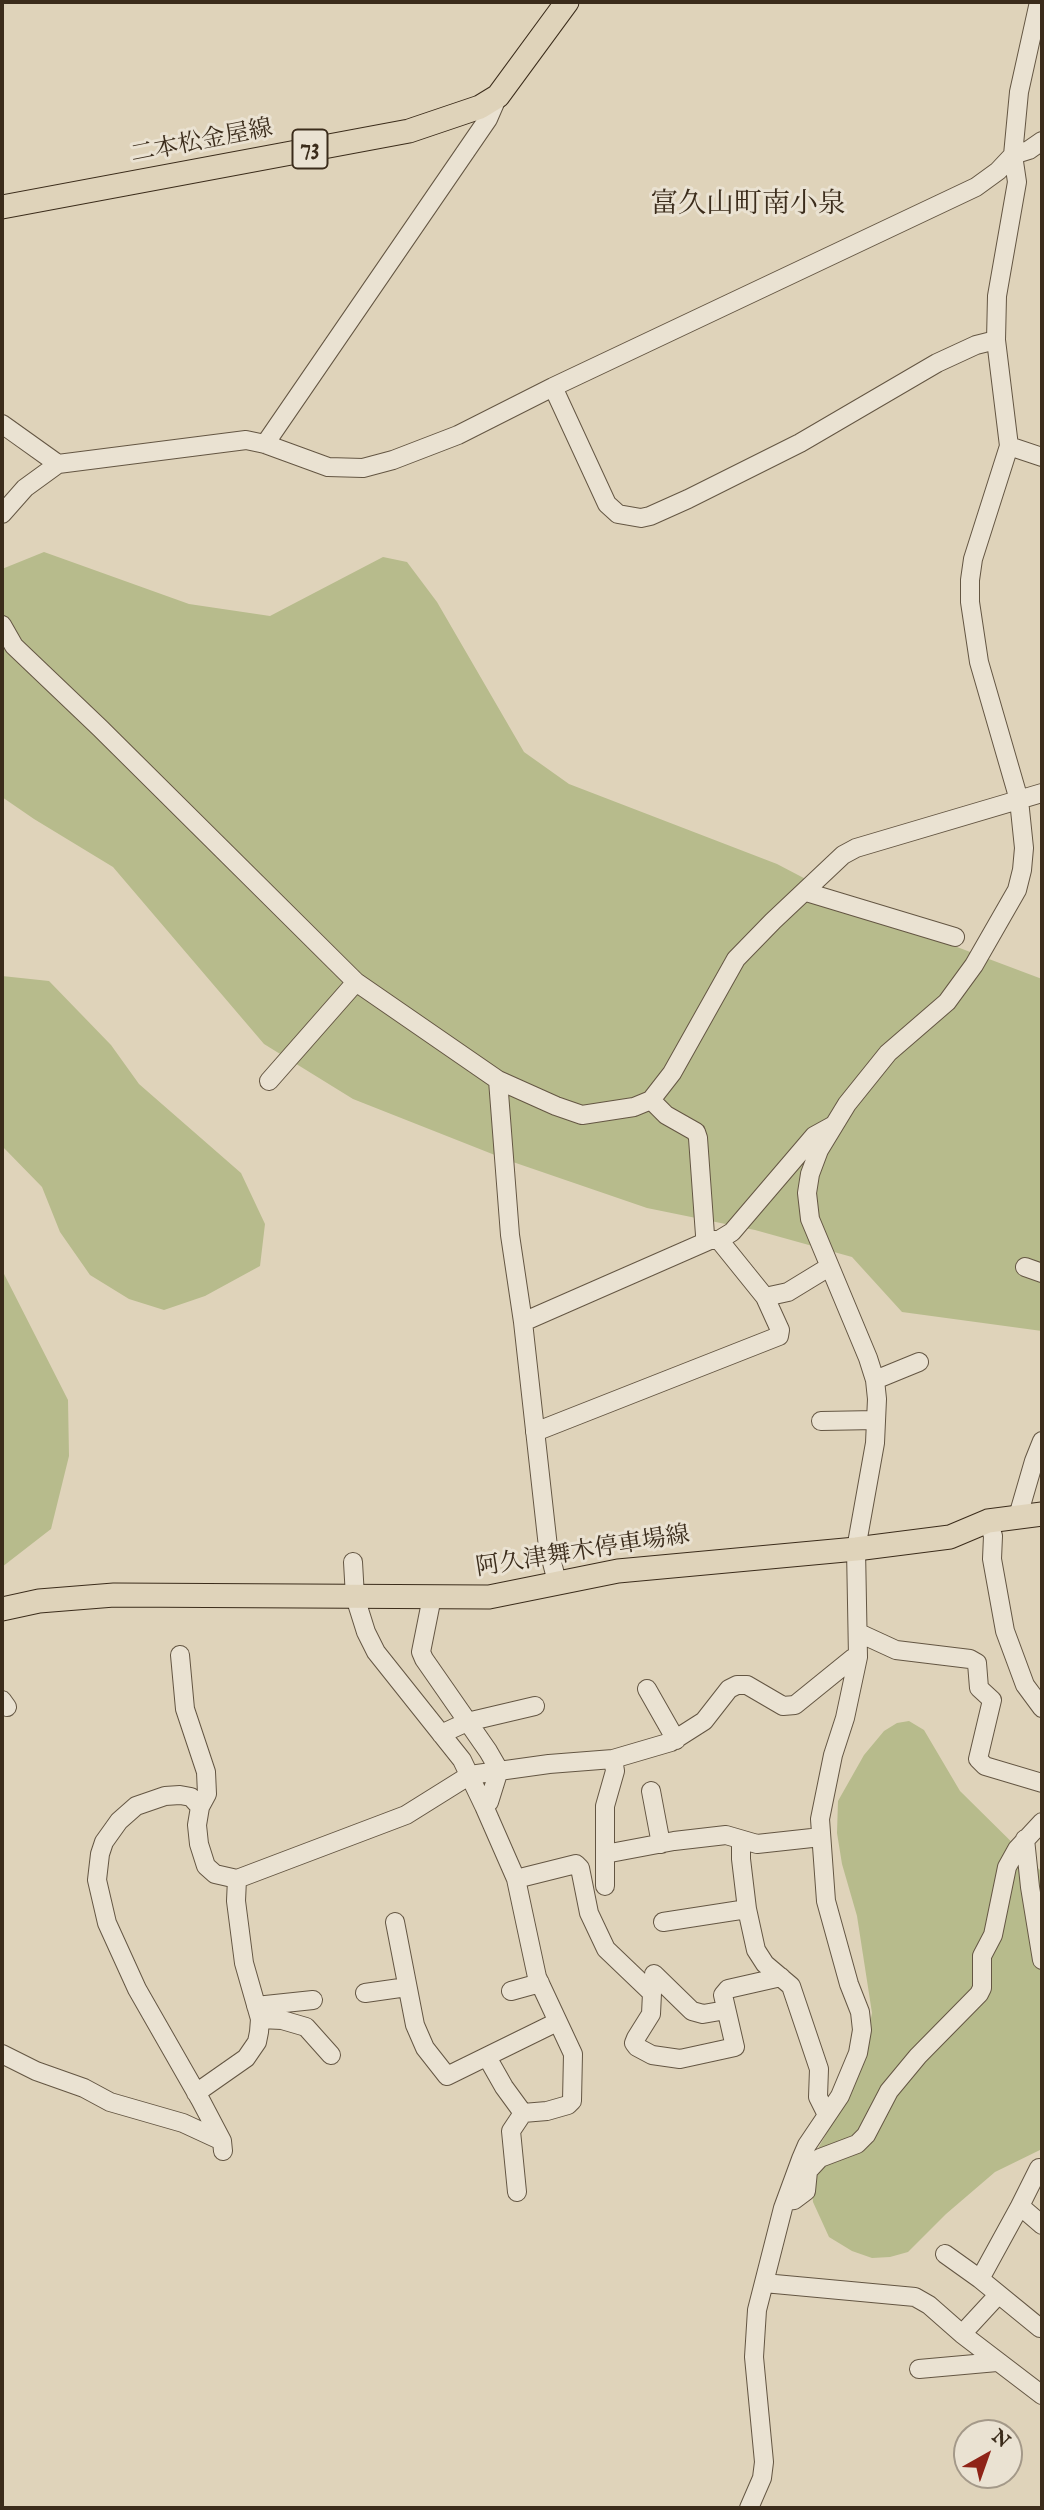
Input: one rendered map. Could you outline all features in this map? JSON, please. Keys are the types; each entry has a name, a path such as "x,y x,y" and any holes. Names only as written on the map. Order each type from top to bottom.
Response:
{"main road":[{"name":"二本松金屋線","path":"2,207 409,131 480,107 498,96 567,2"},
{"name":"阿久津舞木停車場線","path":"2,1609 39,1601 114,1595 489,1597 618,1571 856,1549 950,1537 988,1521 1042,1514"}],"street":[{"path":"749,2508 762,2478 764,2462 754,2357 757,2310 786,2201 807,2145 848,2080 858,2053 862,2021 826,1901 820,1819 823,1794 858,1657 856,1549 875,1443 874,1380 868,1357 810,1219 807,1193 810,1174 820,1150 847,1104 888,1053 947,1002 974,965 1017,890 1023,870 1024,848 1019,800 979,662 970,602 970,580 973,559 1009,446 996,340 997,296 1017,182 1013,155 1019,92 1035,47 1039,2"},
{"path":"265,444 488,119 498,96"},
{"path":"2,514 25,488 58,464 246,440 265,444 328,467 363,468 393,460 458,435 553,387 976,187 998,171 1013,155 1029,150 1042,141"},
{"path":"553,387 607,504 618,514 641,517 650,516 688,499 800,443 937,363 976,345 996,340"},
{"path":"2,424 58,464"},
{"path":"1009,446 1042,457"},
{"path":"2,625 14,646 128,755 356,982 498,1080 582,1115 634,1107 651,1100 673,1073 736,959 843,855 856,848 1042,793"},
{"path":"806,892 955,937"},
{"path":"270,1081 356,982"},
{"path":"498,1080 510,1235 523,1322 548,1547 557,1582"},
{"path":"536,1432 779,1336 780,1330 765,1297 714,1240 705,1235 698,1138 695,1132 666,1115 651,1100"},
{"path":"523,1322 732,1232 814,1136 835,1124"},
{"path":"765,1297 788,1292 830,1267"},
{"path":"874,1380 919,1362"},
{"path":"821,1421 876,1420"},
{"path":"1018,1516 1042,1441"},
{"path":"988,1521 993,1536 992,1559 1005,1631 1025,1685 1042,1708"},
{"path":"353,1562 355,1597 366,1632 376,1652 442,1734 470,1775 484,1806 516,1879 540,1983 573,2054 572,2101 568,2105 547,2111 523,2113"},
{"path":"432,1597 422,1652 424,1659 499,1770"},
{"path":"859,1633 896,1650 970,1659 977,1663 979,1688 992,1700 978,1759 985,1766 1042,1783"},
{"path":"180,1655 185,1709 206,1772 207,1794 200,1807 197,1825 199,1844 206,1866 215,1874 237,1879 406,1815 470,1775 613,1759 676,1740 704,1721 733,1686 747,1685 783,1706 790,1707 800,1702 853,1658 858,1657"},
{"path":"647,1689 676,1740"},
{"path":"442,1734 467,1722 535,1706"},
{"path":"605,1886 605,1806 615,1771 613,1759"},
{"path":"484,1806 489,1802 499,1770"},
{"path":"651,1791 660,1844"},
{"path":"2,2054 36,2071 85,2088 110,2102 183,2123 223,2146 137,1989 107,1923 97,1874 104,1842 119,1821 136,1806 165,1796 180,1795 191,1797 200,1807"},
{"path":"786,2201 793,2200 806,2191 808,2171 820,2158 857,2144 866,2135 889,2091 918,2056 979,1994 982,1988 982,1956 993,1935 1007,1867 1025,1839 1042,1822"},
{"path":"605,1854 726,1835 757,1844 821,1837"},
{"path":"1025,1839 1042,1960"},
{"path":"741,1840 747,1909 756,1950 760,1959 789,1983 811,2043 818,2069 818,2097 827,2115"},
{"path":"516,1879 576,1864 580,1868 589,1913 606,1949 652,1993 651,2014 634,2043 641,2050 660,2057 680,2059 735,2047 723,1996 728,1989 781,1977"},
{"path":"196,2093 246,2059 257,2042 258,2012 244,1963 236,1901 237,1879"},
{"path":"663,1922 747,1909"},
{"path":"395,1922 415,2025 425,2048 447,2076 557,2022"},
{"path":"654,1974 692,2011 703,2014 726,2010"},
{"path":"511,1991 540,1983"},
{"path":"365,1993 407,1987"},
{"path":"258,2012 313,2000"},
{"path":"258,2012 306,2027 331,2055"},
{"path":"487,2057 523,2113"},
{"path":"517,2192 511,2131 523,2113"},
{"path":"980,2279 1039,2168"},
{"path":"1020,2206 1042,2225"},
{"path":"945,2254 1040,2328 1042,2325"},
{"path":"764,2283 915,2297 929,2305 962,2334 1042,2395"},
{"path":"962,2334 998,2295"},
{"path":"919,2369 997,2361"}],"green space":[{"path":"44,552 189,604 270,616 383,557 407,562 437,602 524,752 569,784 777,864 880,918 1042,979 1042,1331 902,1312 852,1257 755,1230 647,1208 510,1161 353,1099 264,1044 113,867 2,797 2,569"},
{"path":"2,976 49,981 111,1045 139,1084 241,1173 265,1224 260,1266 205,1296 164,1310 129,1299 90,1275 60,1232 42,1187 2,1146"},
{"path":"2,1270 68,1400 69,1456 51,1529 2,1567"},
{"path":"909,1721 924,1730 960,1791 1042,1872 1042,2149 995,2172 946,2214 908,2252 872,2258 852,2251 829,2237 813,2202 811,2177 817,2150 847,2098 866,2043 872,2013 857,1916 842,1864 837,1833 838,1801 864,1755 884,1731 897,1723"}],"district":[{"name":"富久山町南小泉","path":"748,206"}]}
